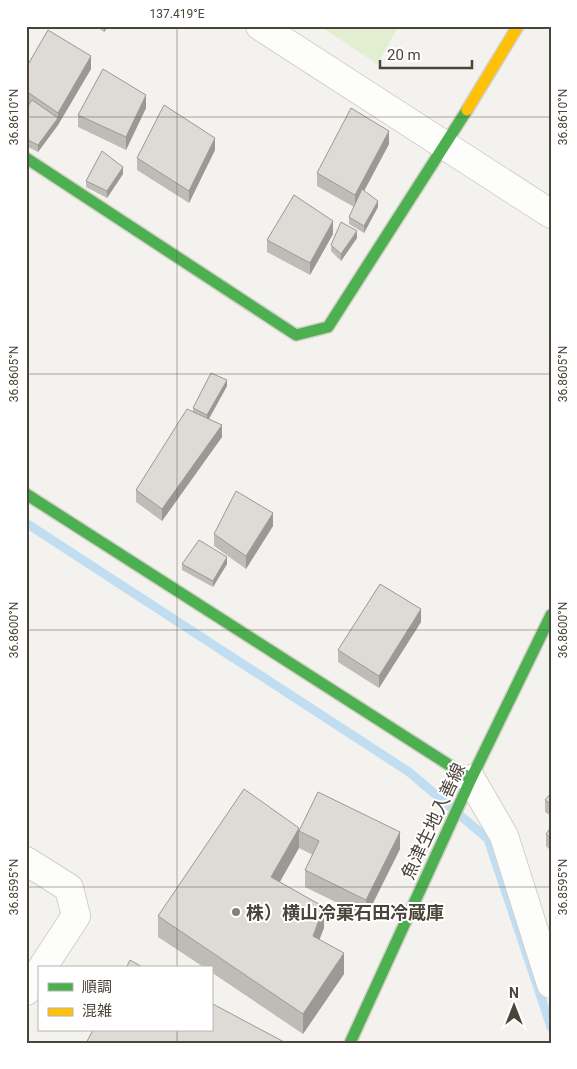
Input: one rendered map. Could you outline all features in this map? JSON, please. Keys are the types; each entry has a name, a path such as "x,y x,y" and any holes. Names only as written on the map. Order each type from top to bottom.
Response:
{"street":[{"path":"260,26 551,214"},
{"path":"26,158 296,335 328,327 445,146 518,26"},
{"path":"26,494 470,779 504,836 551,984"},
{"name":"魚津生地入善線","path":"350,1043 470,779 551,615"},
{"path":"26,861 69,888 76,916 43,966"},
{"path":"26,992 38,974"}],"green space":[{"path":"320,26 399,26 377,64"}],"building":[{"path":"48,30 91,56 58,113 26,91 26,68"},
{"path":"103,69 146,95 126,137 78,115"},
{"path":"32,100 58,118 38,145 26,139 26,109"},
{"path":"164,105 215,138 189,191 137,158"},
{"path":"351,108 389,131 355,195 317,173"},
{"path":"102,151 123,167 107,191 86,181"},
{"path":"362,189 378,201 364,226 349,217"},
{"path":"294,195 333,221 310,263 267,240"},
{"path":"341,222 357,231 341,254 331,245"},
{"path":"211,373 227,380 207,415 193,408"},
{"path":"187,409 222,425 162,509 136,490"},
{"path":"236,491 273,513 246,556 214,534"},
{"path":"199,540 227,557 213,581 182,564"},
{"path":"380,584 421,609 379,676 338,650"},
{"name":"株）横山冷菓石田冷蔵庫","path":"244,789 299,828 271,877 324,907 313,936 344,953 303,1014 158,916"},
{"path":"318,792 400,832 366,900 305,870 319,841 299,831"},
{"path":"551,793 551,804 545,800"},
{"path":"551,827 551,838 546,834"},
{"path":"130,960 140,966 127,966"},
{"path":"212,1004 286,1043 86,1043 92,1032 212,1032"}],"waterway":[{"path":"26,523 409,772 488,839 551,1027"}],"traffic: fast":[{"path":"26,158 296,335 328,327 467,110"},
{"path":"26,494 471,779"},
{"path":"350,1043 471,779 551,615"}],"traffic: slow":[{"path":"467,110 518,26"}],"place":[{"name":"株）横山冷菓石田冷蔵庫","path":"236,912"}]}
